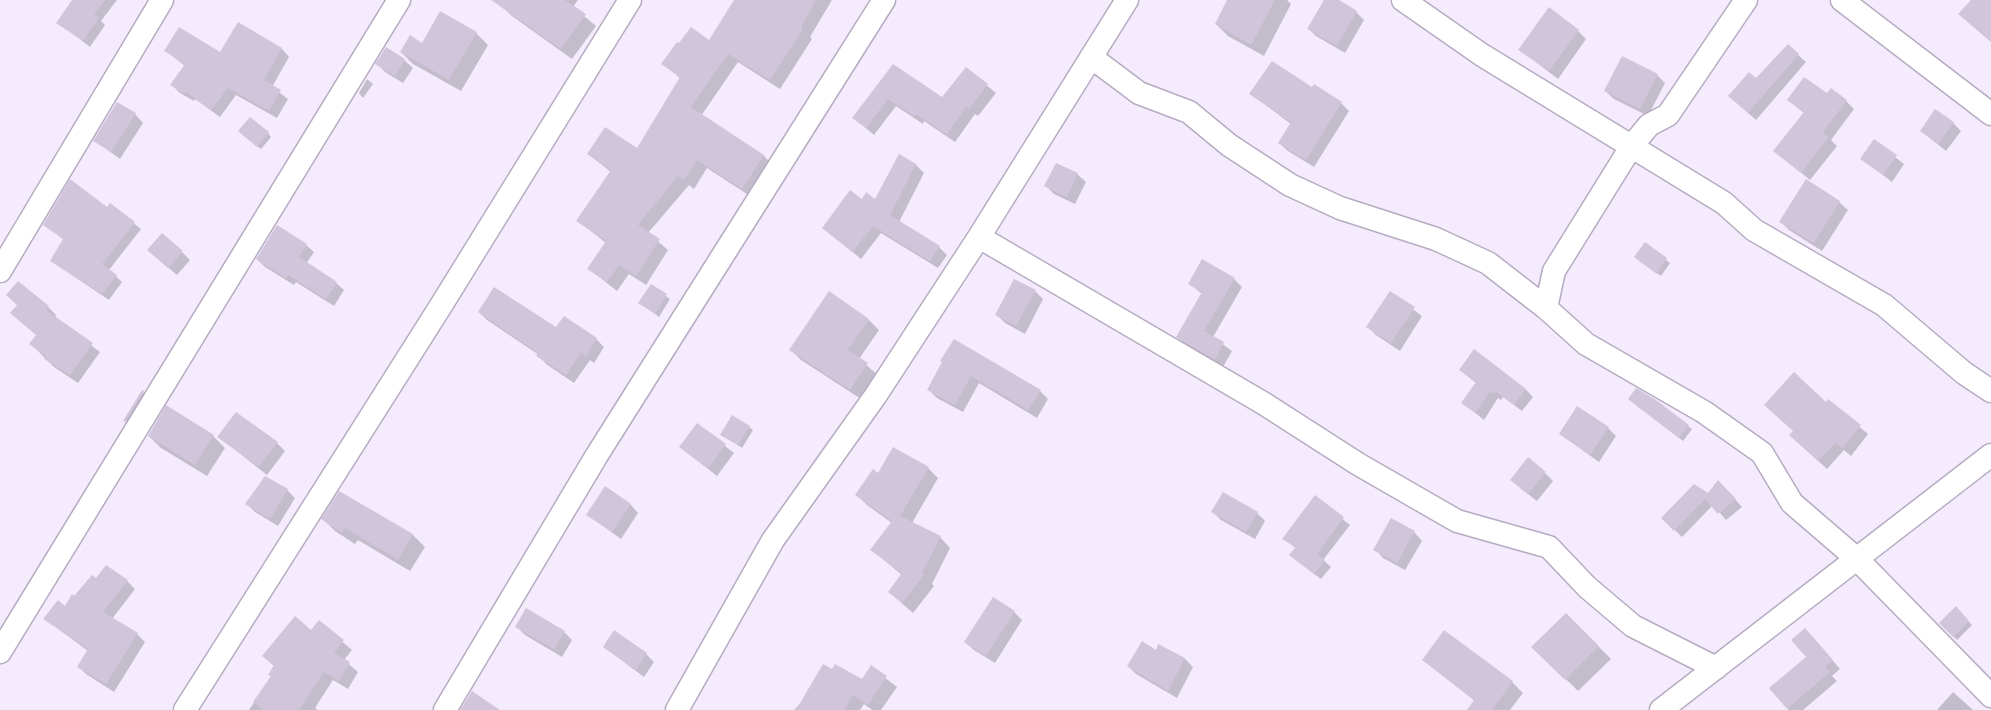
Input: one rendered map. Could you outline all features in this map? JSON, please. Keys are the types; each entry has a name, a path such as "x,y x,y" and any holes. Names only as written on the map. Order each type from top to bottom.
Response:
{"street":[{"path":"0,271 162,0"},
{"path":"0,652 399,0"},
{"path":"185,710 467,263 630,0"},
{"path":"445,710 597,455 884,0"},
{"path":"677,710 773,540 876,395 979,237 1127,0"},
{"path":"1403,0 1482,55 1724,203 1754,230 1884,305 1964,373 1991,391"},
{"path":"1546,308 1554,270 1631,147 1649,125 1668,115 1746,0"},
{"path":"1842,0 1991,114"},
{"path":"1091,57 1139,93 1189,112 1229,145 1290,185 1340,208 1436,239 1488,264 1546,308 1586,344 1704,412 1762,453 1792,503 1857,559 1991,696"},
{"path":"979,237 1263,403 1358,464 1457,521 1549,547 1587,587 1633,626 1716,668"},
{"path":"1661,710 1991,455"}],"building":[{"path":"72,0 105,0 94,14 99,17 83,41 56,23"},
{"path":"491,0 565,0 586,14 561,49"},
{"path":"734,0 816,0 801,27 803,29 770,80 728,54 691,107 764,155 742,189 697,160 684,180 678,176 638,225 660,239 636,276 619,265 607,282 587,269 606,241 576,221 611,170 587,154 605,127 637,148 680,77 661,64 691,27 709,40"},
{"path":"1227,0 1275,0 1251,45 1215,24"},
{"path":"1324,0 1339,0 1357,11 1337,46 1307,29"},
{"path":"1971,0 1991,0 1991,42 1958,14"},
{"path":"1549,7 1579,30 1549,71 1518,50"},
{"path":"440,11 477,32 449,80 400,52 410,35 422,43"},
{"path":"238,22 282,48 264,80 281,90 269,111 228,88 211,110 186,92 185,94 170,85 185,64 164,51 179,27 220,52"},
{"path":"1788,44 1799,54 1748,113 1728,96 1749,72 1756,78"},
{"path":"386,47 405,59 395,76 375,64"},
{"path":"1622,56 1658,74 1640,109 1604,91"},
{"path":"1272,61 1312,87 1314,84 1342,102 1306,160 1278,143 1291,122 1249,94"},
{"path":"893,64 942,97 966,67 988,84 969,109 966,106 947,135 916,114 914,116 888,99 866,128 852,118"},
{"path":"1804,77 1827,93 1831,88 1847,100 1823,132 1829,137 1801,173 1773,151 1804,112 1787,100"},
{"path":"117,102 136,113 111,152 93,141"},
{"path":"1935,109 1954,122 1938,144 1920,131"},
{"path":"250,117 269,132 257,147 238,131"},
{"path":"1874,139 1897,155 1883,175 1860,159"},
{"path":"899,154 916,164 890,215 940,246 930,261 873,226 852,252 822,228 850,190 862,199 866,192 875,199"},
{"path":"1056,163 1078,173 1067,197 1044,186"},
{"path":"70,179 107,207 110,203 135,222 102,264 117,275 102,294 50,261 63,239 43,225"},
{"path":"1806,179 1840,201 1814,243 1779,222"},
{"path":"277,225 307,244 299,257 337,282 326,299 288,275 286,278 256,259"},
{"path":"162,233 183,251 168,268 147,250"},
{"path":"1645,242 1667,258 1657,274 1634,257"},
{"path":"1202,259 1235,278 1204,331 1224,342 1215,360 1176,337 1202,292 1188,284"},
{"path":"1014,279 1036,290 1016,326 995,315"},
{"path":"18,281 49,306 46,310 93,343 70,375 44,359 46,356 29,344 36,335 10,313 17,305 6,295"},
{"path":"651,284 667,294 655,314 638,303"},
{"path":"494,287 556,327 564,316 597,338 586,356 581,353 566,375 536,356 538,353 478,312"},
{"path":"829,291 869,319 848,350 868,363 850,390 789,350"},
{"path":"1390,291 1415,307 1391,343 1366,327"},
{"path":"954,339 1041,390 1028,410 971,376 955,405 927,390 942,362 940,361"},
{"path":"1474,349 1526,389 1514,405 1495,391 1493,394 1490,392 1475,413 1461,403 1476,382 1459,370"},
{"path":"1794,372 1826,402 1828,399 1861,425 1842,448 1835,443 1818,461 1789,435 1793,431 1764,405"},
{"path":"1636,388 1656,400 1689,425 1679,438 1628,399"},
{"path":"142,390 144,391 125,422 123,421"},
{"path":"166,405 214,435 195,465 148,436"},
{"path":"1577,406 1609,427 1590,455 1559,434"},
{"path":"236,412 278,442 259,467 217,437"},
{"path":"732,415 750,426 738,445 720,435"},
{"path":"697,423 726,444 708,469 679,447"},
{"path":"893,447 929,467 900,516 941,536 922,573 924,575 902,603 888,592 902,573 870,550 892,521 855,495 873,469 878,473"},
{"path":"1528,457 1546,472 1528,494 1510,480"},
{"path":"265,476 288,489 270,519 245,504"},
{"path":"1718,480 1736,499 1718,514 1705,499 1674,531 1661,518 1694,484 1708,493"},
{"path":"605,486 631,504 612,532 586,515"},
{"path":"339,491 413,534 398,560 345,528 342,533 321,519"},
{"path":"1223,492 1258,512 1246,532 1211,512"},
{"path":"1315,495 1344,517 1317,554 1325,560 1314,574 1289,555 1296,547 1282,539"},
{"path":"1391,518 1415,531 1397,563 1373,550"},
{"path":"106,565 128,580 103,612 138,633 106,684 77,667 88,649 43,619 58,600 65,606 72,594 74,596 92,575 96,578"},
{"path":"993,597 1015,611 986,656 964,642"},
{"path":"1956,606 1969,621 1953,637 1939,623"},
{"path":"526,608 565,631 554,649 515,627"},
{"path":"1566,613 1599,646 1565,680 1531,647"},
{"path":"295,616 311,630 319,620 344,640 334,653 350,662 339,681 324,672 299,710 264,710 253,702 271,676 268,675 274,665 262,656"},
{"path":"1805,628 1833,660 1825,667 1830,672 1787,709 1769,688 1806,657 1791,640"},
{"path":"614,630 647,653 636,670 603,647"},
{"path":"1444,630 1513,681 1492,710 1467,710 1474,700 1422,660"},
{"path":"1142,641 1156,650 1158,644 1185,658 1168,691 1127,666"},
{"path":"823,664 832,669 835,664 862,679 871,665 887,676 868,705 853,695 844,710 796,710"},
{"path":"472,691 500,710 460,710"}]}
